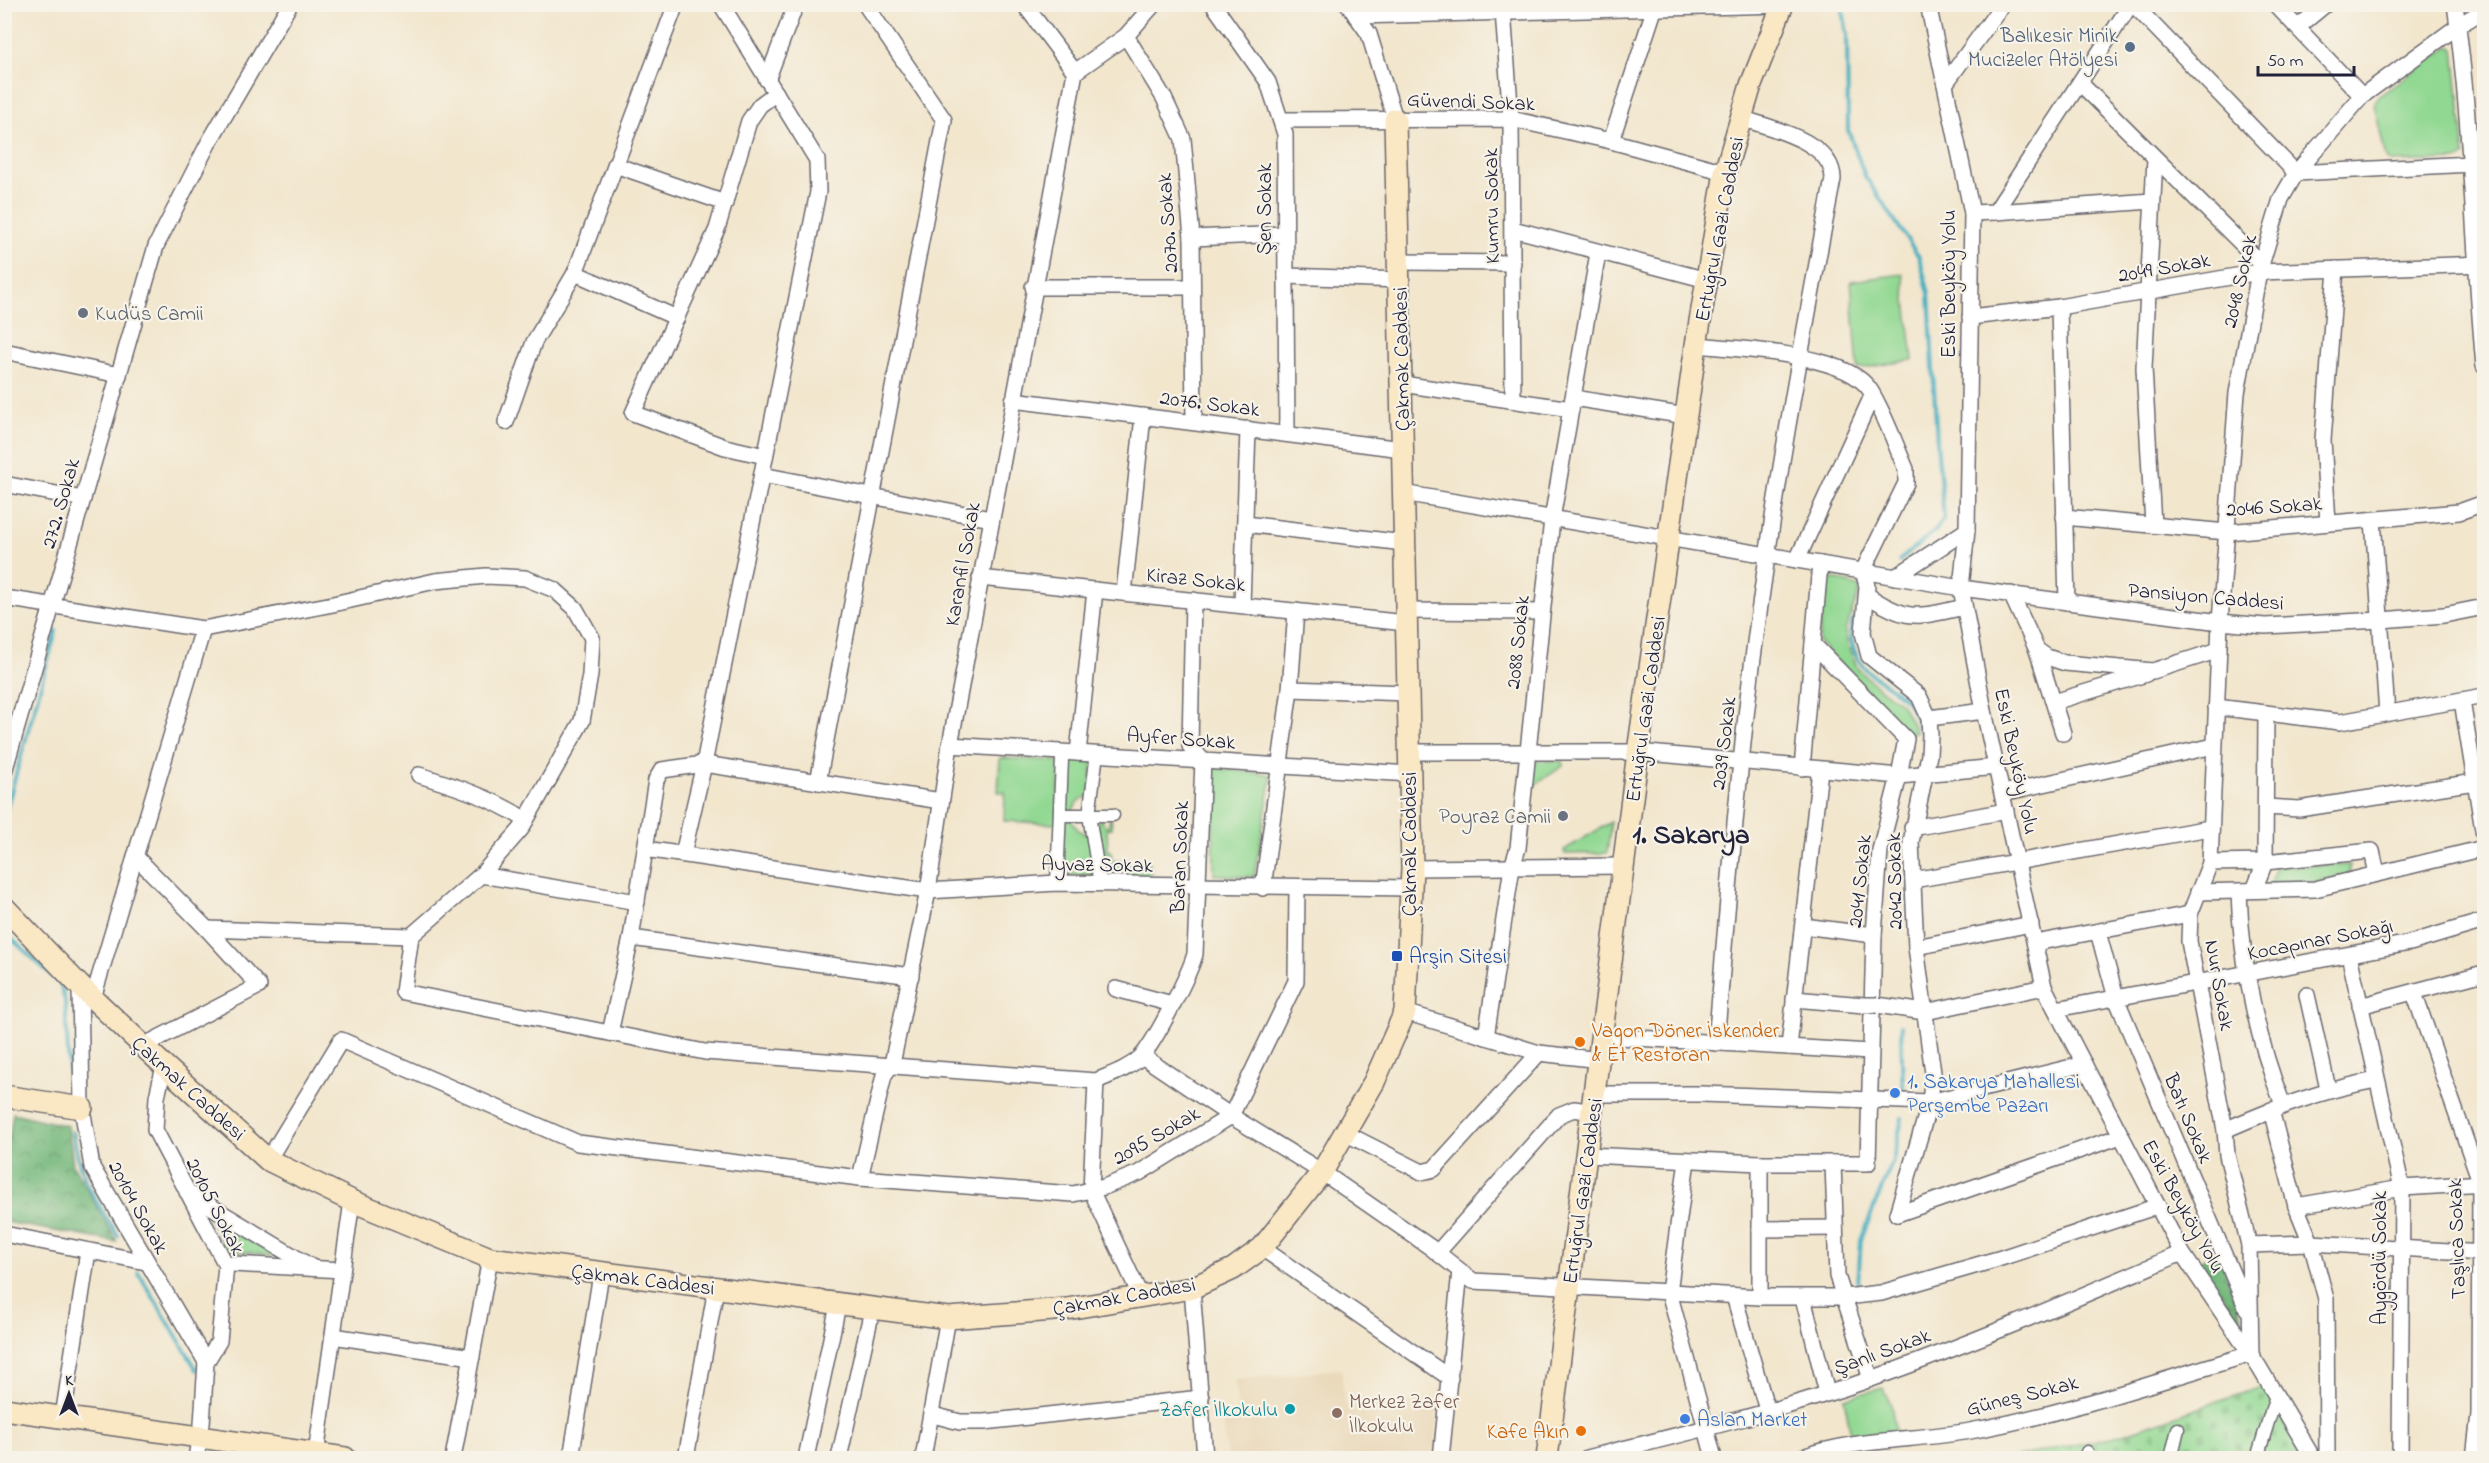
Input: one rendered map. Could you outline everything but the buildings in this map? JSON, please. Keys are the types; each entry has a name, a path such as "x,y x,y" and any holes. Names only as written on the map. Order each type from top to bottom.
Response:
{"main road":[{"name":"Ertuğrul Gazi Caddesi","path":"1547,1458 1638,752 1696,345 1725,172 1751,85 1782,5"},
{"name":"Çakmak Caddesi","path":"4,907 86,992 268,1160 352,1201 490,1258 872,1310 948,1318 1067,1309 1142,1297 1192,1288 1233,1269 1262,1248 1322,1172 1374,1082 1405,1012 1411,878 1410,774 1395,119"},
{"path":"4,1096 82,1108"},
{"path":"4,1409 345,1458"}],"street":[{"name":"272. Sokak","path":"4,772 9,739 52,606 156,246 208,144 290,4"},
{"path":"506,422 534,342 575,273 676,4"},
{"path":"683,854 704,764 818,192 817,160 721,4"},
{"path":"765,456 725,447 633,413 677,318 725,203 749,121 772,87 796,4"},
{"path":"1024,4 1075,72 1126,36 1154,4"},
{"name":"Şen Sokak","path":"1213,4 1268,82 1285,135 1287,434"},
{"name":"Eski Beyköy Yolu","path":"1928,4 1972,213 1967,530 1961,588 1984,711 2044,987 2182,1253 2251,1354 2313,1458"},
{"path":"1945,84 2003,4"},
{"path":"1995,212 2132,4 2296,172 2471,164"},
{"path":"2275,4 2362,96"},
{"path":"2298,27 2326,4"},
{"path":"2455,4 2471,164 2484,366"},
{"path":"818,782 944,120 865,5"},
{"path":"1352,10 1503,11 1559,7 1782,5"},
{"path":"1611,141 1656,6"},
{"path":"1352,10 1369,34 1395,119"},
{"name":"2048 Sokak","path":"2220,622 2237,393 2260,268 2282,200 2296,172 2362,96 2458,26 2484,10"},
{"name":"Kumru Sokak","path":"1503,11 1511,119 1514,263 1513,400"},
{"name":"2070. Sokak","path":"1126,36 1164,98 1183,139 1192,238 1194,422"},
{"name":"Karanfil Sokak","path":"860,1178 884,1075 892,1064 928,891 950,745 1033,287 1075,72"},
{"path":"2079,84 2260,268"},
{"name":"2039 Sokak","path":"1716,1043 1741,761 1768,555 1799,356 1833,167 1804,140 1741,118"},
{"name":"Güvendi Sokak","path":"1281,120 1511,119 1611,141 1725,172"},
{"path":"2153,525 2144,368 2155,159"},
{"path":"615,165 725,203"},
{"path":"1972,213 2152,201"},
{"path":"1513,230 1707,280"},
{"path":"1192,238 1284,234"},
{"name":"2088 Sokak","path":"1486,1037 1512,867 1518,848 1526,753 1552,519 1598,253"},
{"path":"1286,276 1514,263"},
{"name":"2049 Sokak","path":"1970,317 2059,307 2260,268 2336,269 2479,264"},
{"path":"2328,523 2323,440 2336,269"},
{"path":"575,273 677,318"},
{"path":"1033,287 1192,287"},
{"path":"2059,307 2067,602"},
{"path":"1696,345 1799,356 1845,371 1869,389 1906,470 1906,483 1863,571"},
{"path":"4,351 119,375"},
{"path":"1402,384 1513,400 1572,403 1686,416"},
{"path":"1797,560 1872,396"},
{"name":"2076. Sokak","path":"1013,400 1402,449"},
{"path":"1124,592 1143,416"},
{"path":"1242,605 1248,429"},
{"path":"762,475 991,519"},
{"path":"4,484 83,500"},
{"name":"Pansiyon Caddesi","path":"1403,493 1961,588 2220,622 2265,626 2381,620 2444,615 2484,607"},
{"name":"2046 Sokak","path":"2064,517 2227,532 2459,512 2484,503"},
{"path":"2373,520 2387,713"},
{"path":"1245,524 1404,543"},
{"path":"1895,577 1967,530"},
{"path":"1802,768 1820,564"},
{"name":"2042 Sokak","path":"1863,571 1867,595 1863,633 1869,656 1919,696 1929,718 1929,755 1912,828 1916,946 1933,1073 1930,1102 1897,1214 2121,1136"},
{"path":"4,598 202,628 333,604 435,580 486,576 525,578 555,590 575,608 592,638 591,675 582,721 526,820 481,875 411,936 403,992 705,1052 892,1064 1096,1081 1091,1190 1142,1297"},
{"name":"Kiraz Sokak","path":"980,578 1296,611 1406,617 1542,612"},
{"path":"1078,753 1095,590"},
{"path":"2011,594 2037,650 2063,733"},
{"path":"1867,595 1896,613 1912,616 1964,607"},
{"name":"Baran Sokak","path":"1096,1081 1126,1069 1142,1056 1191,971 1200,887 1203,761 1190,746 1193,600"},
{"path":"1263,888 1290,689 1296,611"},
{"name":"Nur Sokak","path":"2220,622 2210,863 2190,914 2189,942 2225,1130 2226,1155 2249,1245 2251,1354"},
{"name":"20104 Sokak","path":"202,628 135,856 86,992 82,1108 92,1167 207,1362"},
{"name":"2041 Sokak","path":"1813,644 1906,739 1880,850 1874,935 1868,1163 1833,1163"},
{"path":"2037,650 2065,663 2153,671"},
{"path":"2054,702 2218,650"},
{"path":"1290,689 1408,693"},
{"path":"2216,707 2340,722 2484,696"},
{"path":"2462,701 2484,836"},
{"path":"1929,718 1984,711"},
{"path":"2266,713 2265,862 2246,891 2240,920 2248,974 2296,1206 2311,1243 2326,1299 2327,1458"},
{"name":"Ayfer Sokak","path":"950,745 1410,774"},
{"path":"2003,793 2214,746"},
{"path":"1409,752 1638,752 1899,776 1997,767"},
{"path":"1057,883 1062,759"},
{"path":"1096,760 1089,815 1100,884"},
{"path":"610,1033 631,938 656,780 662,770 704,764 941,801"},
{"path":"1789,1047 1820,770"},
{"path":"419,775 474,792 497,802 526,820"},
{"path":"2266,807 2299,809 2475,782"},
{"path":"1912,828 2006,811"},
{"path":"1060,815 1113,815"},
{"path":"1913,880 2210,828"},
{"path":"2198,892 2314,890 2484,848"},
{"name":"Ayvaz Sokak","path":"645,849 928,891 1057,883 1297,888 1512,867 1624,866"},
{"path":"2210,863 2265,862 2372,851 2377,874"},
{"path":"135,856 259,986 143,1046"},
{"path":"481,875 637,902"},
{"name":"2095 Sokak","path":"268,1160 341,1040 578,1143 860,1178 1073,1194 1091,1190 1139,1173 1231,1116 1296,981 1297,888"},
{"path":"2035,943 2190,914"},
{"name":"Kocapınar Sokağı","path":"2056,1009 2410,943 2484,921"},
{"path":"1916,946 2031,924"},
{"path":"1803,926 1874,935"},
{"path":"207,929 411,936"},
{"name":"Batı Sokak","path":"2098,932 2116,998 2250,1317"},
{"path":"631,938 911,976"},
{"name":"Aygördü Sokak","path":"2349,955 2402,1188 2400,1458"},
{"path":"2360,1006 2484,973"},
{"path":"1794,999 1925,1012 2044,987"},
{"path":"1116,989 1172,1004"},
{"name":"Taşlıca Sokak","path":"2414,993 2482,1182 2479,1414 2474,1458"},
{"path":"2307,995 2328,1089"},
{"path":"1405,1012 1539,1053 1600,1060"},
{"path":"1603,1036 1870,1052"},
{"path":"1345,1133 1422,1172 1434,1169 1539,1053"},
{"path":"1142,1056 1231,1116 1322,1172 1473,1281 1734,1296 1845,1297 1881,1293 1998,1260 2157,1206"},
{"path":"1437,1253 1559,1115 1594,1103 1701,1094 1870,1102 1930,1102 2084,1064"},
{"name":"20105 Sokak","path":"164,1066 157,1097 155,1130 226,1265 219,1341 207,1362 196,1458"},
{"path":"2225,1130 2277,1107 2328,1089 2376,1080"},
{"path":"1587,1155 1760,1163 1833,1163 1837,1276 1870,1379"},
{"path":"1687,1160 1669,1292 1714,1458"},
{"path":"1760,1163 1760,1297"},
{"path":"2296,1206 2402,1188 2482,1182"},
{"path":"186,1192 313,1268"},
{"path":"316,1454 352,1201"},
{"path":"1760,1229 1835,1228"},
{"path":"4,1234 146,1262"},
{"path":"2249,1245 2311,1243 2482,1253"},
{"path":"1262,1248 1450,1378"},
{"path":"63,1417 88,1251"},
{"name":"Şanlı Sokak","path":"1587,1458 1706,1428 1870,1379 2075,1299 2182,1253"},
{"path":"453,1458 490,1258"},
{"path":"233,1264 342,1270"},
{"path":"1441,1458 1460,1271"},
{"path":"571,1458 601,1274"},
{"path":"686,1458 716,1288"},
{"path":"1192,1288 1205,1458"},
{"path":"1734,1296 1767,1410"},
{"path":"1803,1298 1827,1393"},
{"path":"806,1458 838,1305"},
{"path":"839,1458 872,1310"},
{"path":"924,1458 948,1318"},
{"path":"333,1336 472,1357"},
{"name":"Güneş Sokak","path":"1800,1458 1849,1444 1969,1431 2040,1415 2251,1354"},
{"path":"933,1415 960,1422 984,1422 1201,1398"},
{"path":"2257,1458 2275,1399"},
{"path":"2171,1458 2178,1429"}],"shaded area":[{"name":"Merkez Zafer İlkokulu","path":"1341,1369 1345,1405 1438,1399 1434,1452 1374,1458 1227,1458 1223,1423 1239,1420 1235,1380"}],"green space":[{"path":"2450,46 2454,49 2465,156 2460,160 2390,162 2386,158 2374,104 2379,96"},
{"path":"1903,274 1913,360 1858,369 1851,281"},
{"path":"1824,576 1861,587 1845,631 1848,646 1858,669 1880,689 1901,703 1916,732 1905,733 1819,642"},
{"path":"1000,758 1060,761 1057,824 1004,821 1005,792 998,792"},
{"path":"1064,759 1093,760 1090,797 1078,802 1072,813 1062,813"},
{"path":"1537,761 1562,761 1563,766 1530,788 1532,765"},
{"path":"1214,768 1272,775 1254,877 1214,875 1212,771"},
{"path":"1111,817 1112,828 1107,829 1108,851 1111,851 1112,861 1128,861 1129,864 1150,863 1151,876 1101,875 1094,822 1101,820 1107,828"},
{"path":"1062,818 1071,818 1078,829 1090,834 1097,875 1059,875"},
{"path":"1611,822 1607,853 1565,854 1564,850"},
{"path":"2350,864 2350,874 2305,885 2271,885 2275,867"},
{"path":"13,1113 68,1126 73,1165 117,1242 5,1222 5,1161"},
{"path":"208,1217 278,1256 227,1250"},
{"path":"2219,1252 2245,1329 2199,1261"},
{"path":"2265,1386 2275,1399 2302,1458 2013,1458 2120,1435"},
{"path":"1883,1388 1891,1405 1896,1433 1852,1440 1844,1398"}],"waterway":[{"path":"1842,4 1847,35 1848,130 1865,176 1919,257 1929,293 1937,443 1944,518 1936,530 1899,561"},
{"path":"1859,613 1852,623 1851,631 1856,655 1868,671 1906,700 1915,714 1920,730"},
{"path":"4,817 56,631"},
{"path":"4,932 60,983 65,1001 70,1087"},
{"path":"1901,1025 1903,1094"},
{"path":"1858,1284 1861,1240 1893,1160 1902,1118"},
{"path":"73,1132 83,1175 118,1236"},
{"path":"138,1272 197,1370"}],"place":[{"name":"Balıkesir Minik Mucizeler Atölyesi","path":"2130,47"},
{"name":"Kudüs Camii","path":"83,313"},
{"name":"Poyraz Camii","path":"1563,816"},
{"name":"Arşin Sitesi","path":"1397,956"},
{"name":"Vagon Döner İskender & Et Restoran","path":"1580,1042"},
{"name":"1. Sakarya Mahallesi Perşembe Pazarı","path":"1895,1093"},
{"name":"Zafer İlkokulu","path":"1290,1409"},
{"name":"Merkez Zafer İlkokulu","path":"1337,1413"},
{"name":"Aslan Market","path":"1685,1419"},
{"name":"Kafe Akın","path":"1581,1431"}],"district":[{"name":"1. Sakarya","path":"1691,834"}]}
